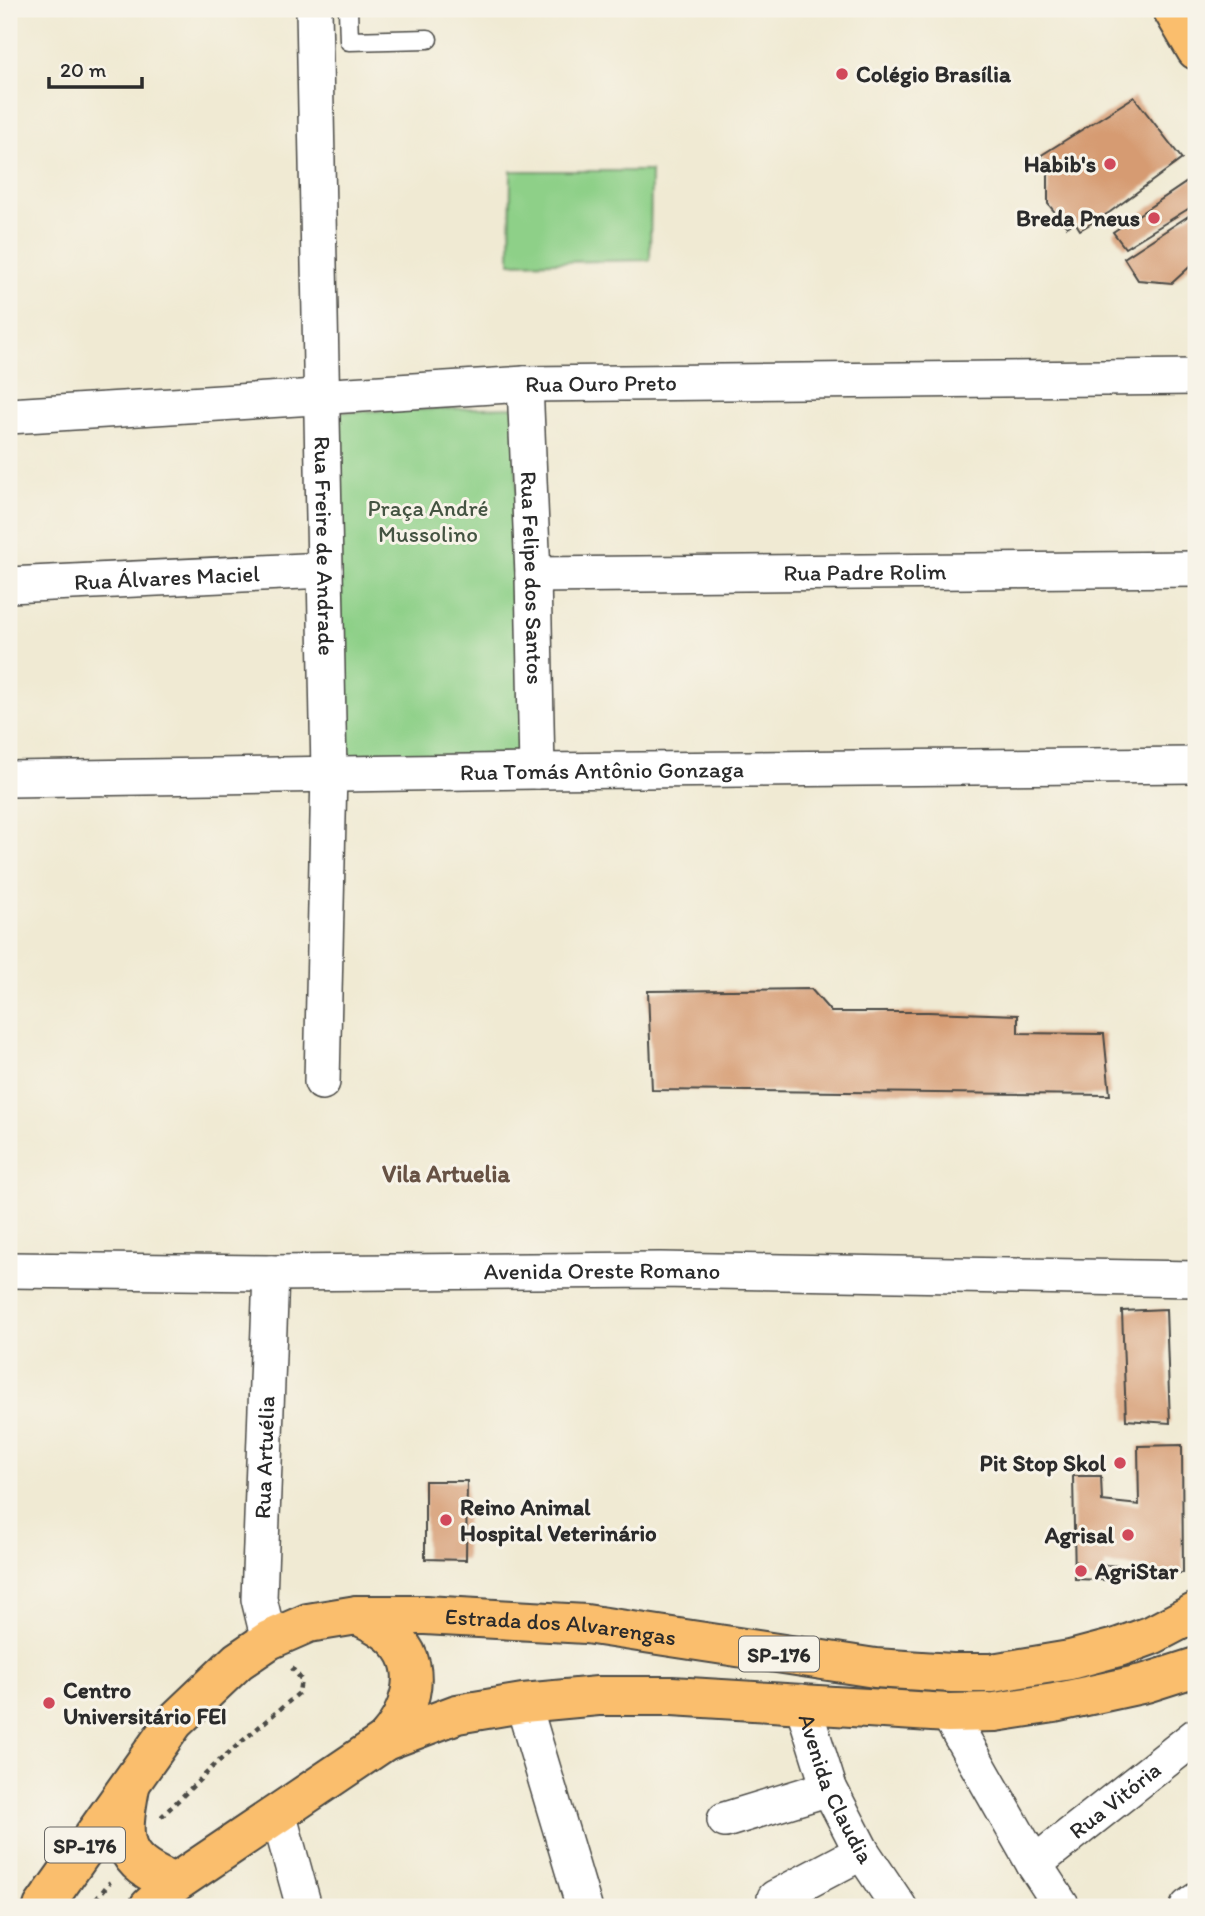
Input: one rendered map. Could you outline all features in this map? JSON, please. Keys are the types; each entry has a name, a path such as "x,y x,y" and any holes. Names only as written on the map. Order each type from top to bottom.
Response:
{"main road":[{"path":"1172,9 1196,50"},
{"name":"Estrada dos Alvarengas","path":"43,1907 174,1722 238,1661 269,1640 307,1623 357,1615 425,1615 586,1624 852,1665 952,1673 992,1673 1070,1660 1130,1643 1195,1614"},
{"path":"357,1615 398,1641 407,1653 410,1666 411,1687 405,1714 398,1727 385,1741"},
{"name":"SP-176","path":"162,1895 385,1741 457,1714 523,1703 598,1696 802,1702 948,1713 995,1712 1054,1703 1146,1683 1196,1667"},
{"path":"1146,1683 1196,1687"},
{"path":"130,1785 123,1824 125,1840 138,1865 151,1874 162,1895"}],"street":[{"name":"Rua Freire de Andrade","path":"314,9 330,774 322,1082"},
{"name":"Rua Ouro Preto","path":"9,415 525,384 1196,377"},
{"name":"Rua Felipe dos Santos","path":"525,384 537,771"},
{"name":"Rua Padre Rolim","path":"533,576 1196,569"},
{"name":"Rua Álvares Maciel","path":"9,585 326,570"},
{"name":"Rua Tomás Antônio Gonzaga","path":"9,779 1196,765"},
{"name":"Avenida Oreste Romano","path":"9,1270 271,1273 660,1270 1196,1279"},
{"name":"Rua Artuélia","path":"269,1640 259,1599 271,1273"},
{"name":"Avenida Claudia","path":"802,1702 829,1788 862,1852 899,1907"},
{"path":"523,1703 584,1907"},
{"path":"948,1713 1034,1864 1062,1907"},
{"name":"Rua Vitória","path":"1034,1864 1196,1736"},
{"path":"725,1820 829,1788"},
{"path":"278,1813 304,1907"},
{"path":"775,1898 862,1852"},
{"path":"1188,1907 1196,1901"}],"lane":[{"path":"348,9 349,41 428,38"}],"path":[{"path":"90,1907 132,1856 149,1830 186,1791 299,1693 301,1679 269,1640"}],"green space":[{"path":"511,171 651,171 650,260 510,263"},
{"name":"Praça André Mussolino","path":"515,407 523,754 343,758 335,412"}],"building":[{"name":"Habib's","path":"1134,97 1182,159 1110,212 1080,230 1075,222 1067,227 1048,204 1048,170 1040,156"},
{"name":"Breda Pneus","path":"1196,176 1196,204 1125,248 1113,232"},
{"path":"1196,211 1196,261 1172,283 1138,280 1124,258"},
{"path":"811,989 831,1012 1018,1015 1018,1033 1104,1034 1110,1095 652,1090 648,991"},
{"path":"1166,1309 1170,1423 1126,1420 1122,1311"},
{"path":"1193,1387 1196,1387 1196,1430 1193,1430"},
{"name":"Agrisal","path":"1182,1445 1183,1573 1148,1573 1140,1567 1105,1565 1104,1580 1075,1579 1073,1476 1101,1476 1102,1501 1139,1505 1138,1446"},
{"name":"Reino Animal Hospital Veterinário","path":"425,1481 467,1481 466,1560 425,1559"}],"place":[{"name":"Colégio Brasília","path":"842,74"},
{"name":"Habib's","path":"1110,164"},
{"name":"Breda Pneus","path":"1154,218"},
{"name":"Pit Stop Skol","path":"1120,1463"},
{"name":"Reino Animal Hospital Veterinário","path":"446,1520"},
{"name":"Agrisal","path":"1128,1535"},
{"name":"AgriStar","path":"1081,1571"},
{"name":"Centro Universitário FEI","path":"49,1703"}],"district":[{"name":"Vila Artuelia","path":"446,1173"}]}
